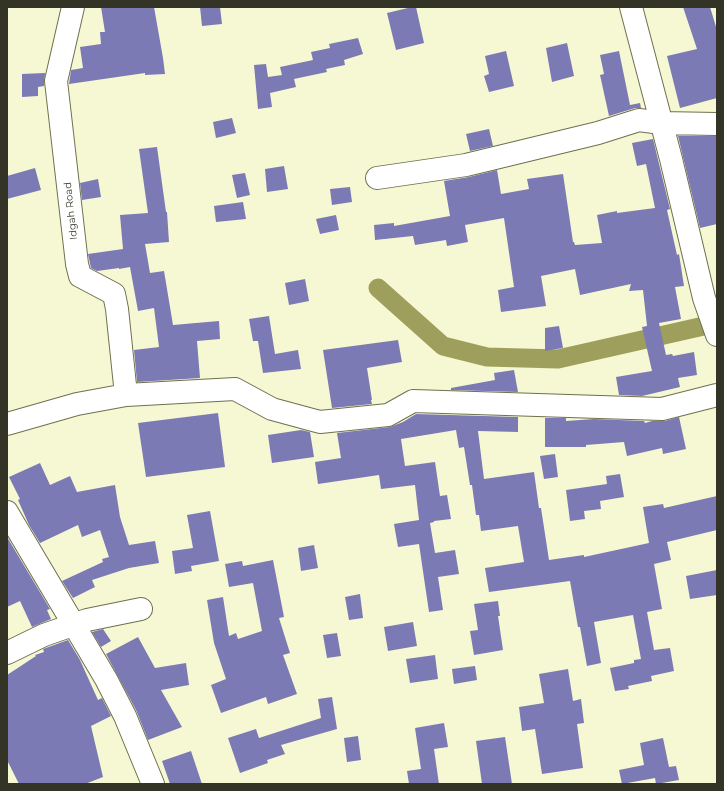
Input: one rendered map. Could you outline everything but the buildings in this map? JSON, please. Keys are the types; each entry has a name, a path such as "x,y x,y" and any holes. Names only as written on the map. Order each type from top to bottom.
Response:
{"street":[{"name":"Idgah Road","path":"73,7 56,81 77,264 80,276 114,294 117,309 126,395"},
{"path":"631,7 692,241 704,298 717,335"},
{"path":"377,178 466,164 598,133 638,120 661,123 717,124"},
{"path":"7,424 77,404 126,395 235,389 272,409 320,422 388,415 413,401 662,409 717,395"},
{"path":"7,512 106,679 122,710 154,784"},
{"path":"7,653 44,635 73,624 141,609"}],"waterway":[{"path":"378,288 443,346 487,357 558,359 717,323"}]}
